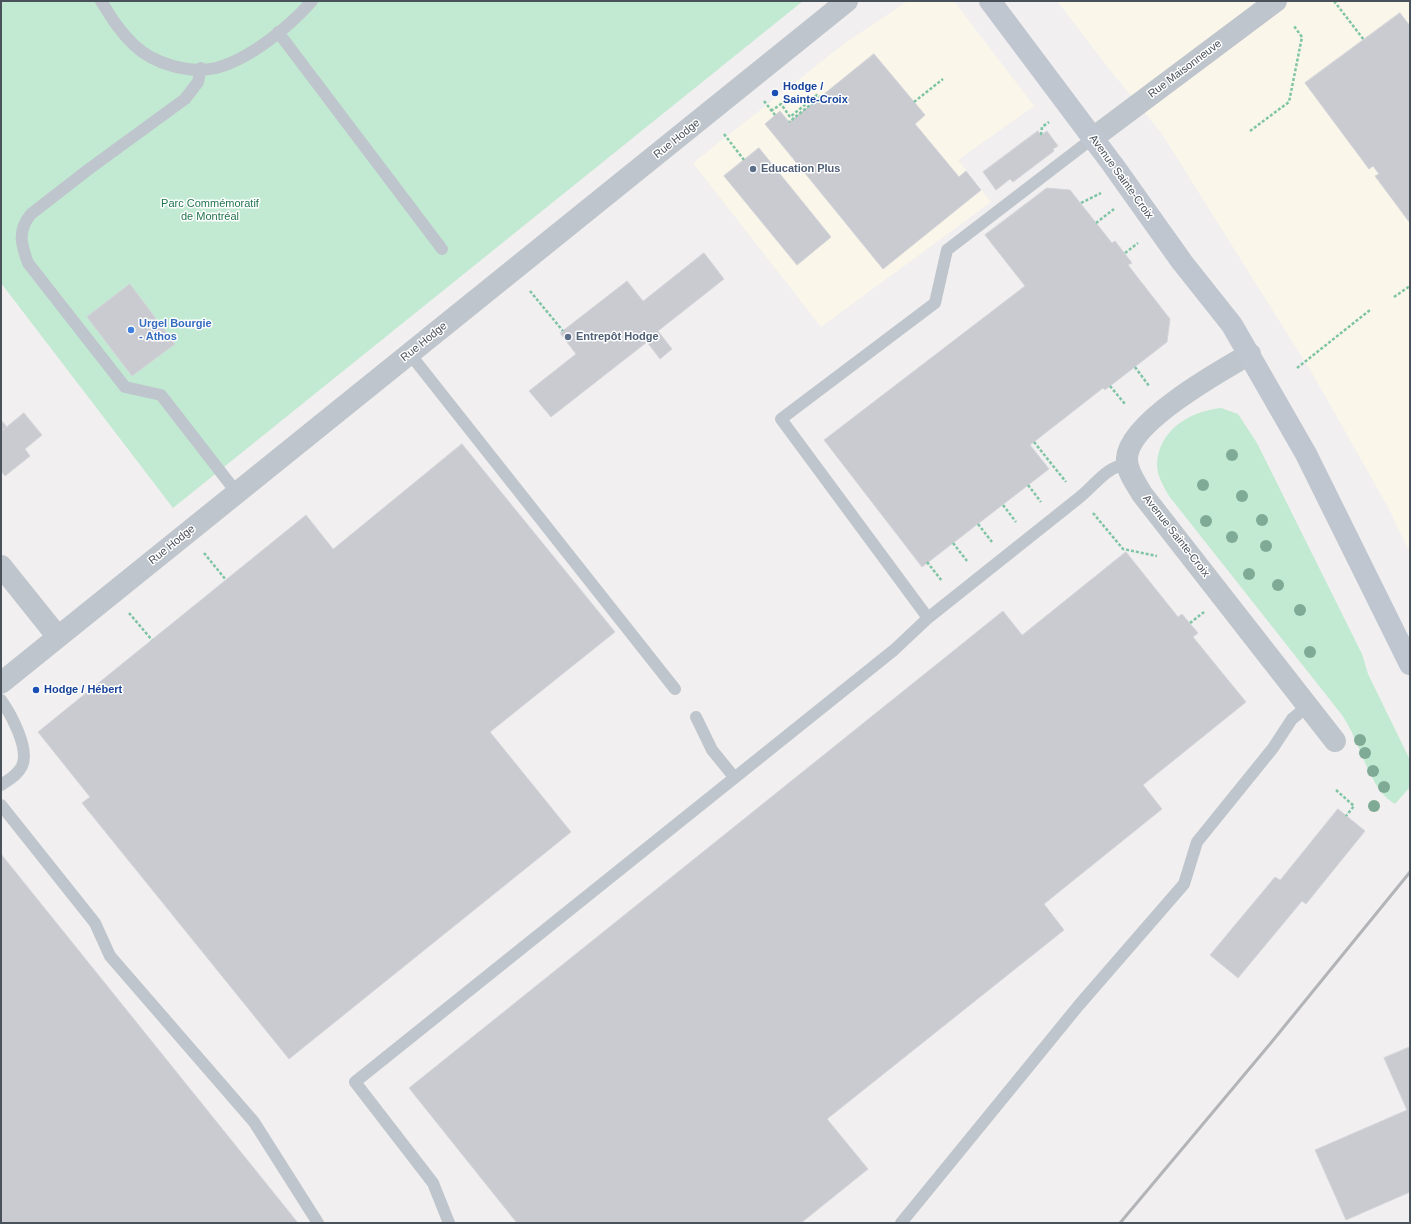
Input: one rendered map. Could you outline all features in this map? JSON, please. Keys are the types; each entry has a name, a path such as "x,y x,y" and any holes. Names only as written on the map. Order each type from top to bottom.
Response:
{"main road":[{"name":"Avenue Sainte-Croix","path":"990,1 1093,138 1182,262 1232,325 1306,454 1410,664"}],"street":[{"name":"Rue Hodge","path":"1,683 847,1"},
{"name":"Rue Maisonneuve","path":"1093,138 1276,1"},
{"path":"1127,464 1129,449 1133,440 1162,411 1202,381 1250,354"},
{"name":"Avenue Sainte-Croix","path":"1127,464 1142,494 1335,740"},
{"path":"1,566 58,637"}],"lane":[{"path":"101,1 123,33 135,46 148,56 181,68 215,68 230,63 248,54 278,32 312,1"},
{"path":"278,32 442,249"},
{"path":"201,68 198,82 185,99 89,169 31,214 26,220 20,236 21,244 28,263 125,387 161,394 237,493"},
{"path":"928,618 781,420 935,303 947,250 1093,138"},
{"path":"410,354 675,689"},
{"path":"449,1223 434,1183 355,1082 734,776 894,650 928,618 1080,497 1111,469 1127,464"},
{"path":"1,700 11,715 21,741 24,760 21,768 12,778 1,785"},
{"path":"901,1223 1079,1005 1184,884 1197,842 1273,748 1292,719 1308,706"},
{"path":"696,717 712,750 734,776"},
{"path":"1,805 95,923 110,956 254,1122 318,1223"}],"path":[{"path":"1334,1 1364,40"},
{"path":"1250,131 1289,102 1302,37 1294,26"},
{"path":"914,102 943,79"},
{"path":"771,111 781,104 790,116 817,95 820,97 789,122"},
{"path":"764,102 775,115"},
{"path":"1041,135 1042,127 1049,122"},
{"path":"724,134 744,160"},
{"path":"1081,203 1088,199 1097,197 1102,192"},
{"path":"1096,223 1115,209"},
{"path":"1125,253 1138,243"},
{"path":"1394,297 1410,286"},
{"path":"530,291 563,331"},
{"path":"1297,368 1370,310"},
{"path":"1135,367 1149,386"},
{"path":"1110,386 1125,404"},
{"path":"1034,442 1064,480"},
{"path":"1028,485 1040,501"},
{"path":"1080,497 1123,549 1158,556"},
{"path":"1003,505 1014,519"},
{"path":"978,524 990,539"},
{"path":"953,543 965,558"},
{"path":"204,553 226,580"},
{"path":"927,562 940,577"},
{"path":"1190,624 1206,610"},
{"path":"129,613 152,640"},
{"path":"1336,790 1354,806 1346,816"}],"shaded area":[{"path":"908,1 954,1 1034,106 958,160 991,202 821,327 693,163 845,43"},
{"path":"1057,1 1410,1 1410,553 1388,507 1312,373 1162,134"}],"green space":[{"name":"Parc Commémoratif de Montréal","path":"1,1 803,1 173,508 1,283"},
{"path":"1221,408 1238,414 1257,443 1362,654 1368,674 1410,760 1410,787 1395,804 1384,796 1375,783 1348,724 1342,715 1169,496 1161,481 1157,469 1159,453 1163,442 1170,432 1187,418 1198,413"}],"building":[{"path":"1400,13 1410,26 1410,223 1375,176 1379,174 1373,166 1369,169 1305,83"},
{"path":"874,54 925,115 915,124 959,177 966,171 981,190 883,269 765,124 780,111 789,122"},
{"path":"1038,131 1041,135 1047,131 1058,146 1053,149 1054,151 1013,182 1010,179 996,190 983,172"},
{"path":"759,148 831,237 797,265 724,176"},
{"path":"1047,188 1070,190 1112,243 1115,241 1132,263 1128,265 1170,319 1167,342 1105,390 1103,388 1030,445 1049,469 922,567 824,440 1025,286 985,235"},
{"path":"704,253 724,279 658,331 672,349 660,359 647,342 551,417 529,391 576,354 560,333 627,281 643,301"},
{"name":"Urgel Bourgie - Athos","path":"130,284 175,344 132,376 87,317"},
{"path":"24,413 42,435 25,449 30,456 5,476 1,471 1,432"},
{"path":"1,420 7,427 1,432"},
{"path":"462,444 615,632 490,732 571,832 289,1059 82,803 90,797 38,732 306,515 333,549"},
{"path":"1126,552 1178,617 1182,614 1198,633 1193,637 1246,702 1143,785 1162,809 1044,904 1064,930 827,1119 868,1169 801,1223 517,1223 409,1088 1003,611 1022,635"},
{"path":"1338,809 1365,831 1306,904 1302,901 1238,978 1210,955 1275,877 1280,880"},
{"path":"1,854 5,859 298,1223 1,1223"},
{"path":"1410,1047 1410,1192 1346,1220 1315,1150 1407,1110 1384,1058"}],"railway":[{"path":"1120,1223 1270,1044 1410,872"}],"place":[{"name":"Hodge / Sainte-Croix","path":"775,93"},
{"name":"Education Plus","path":"753,169"},
{"name":"Urgel Bourgie - Athos","path":"131,330"},
{"name":"Entrepôt Hodge","path":"568,337"},
{"name":"Hodge / Hébert","path":"36,690"}]}
